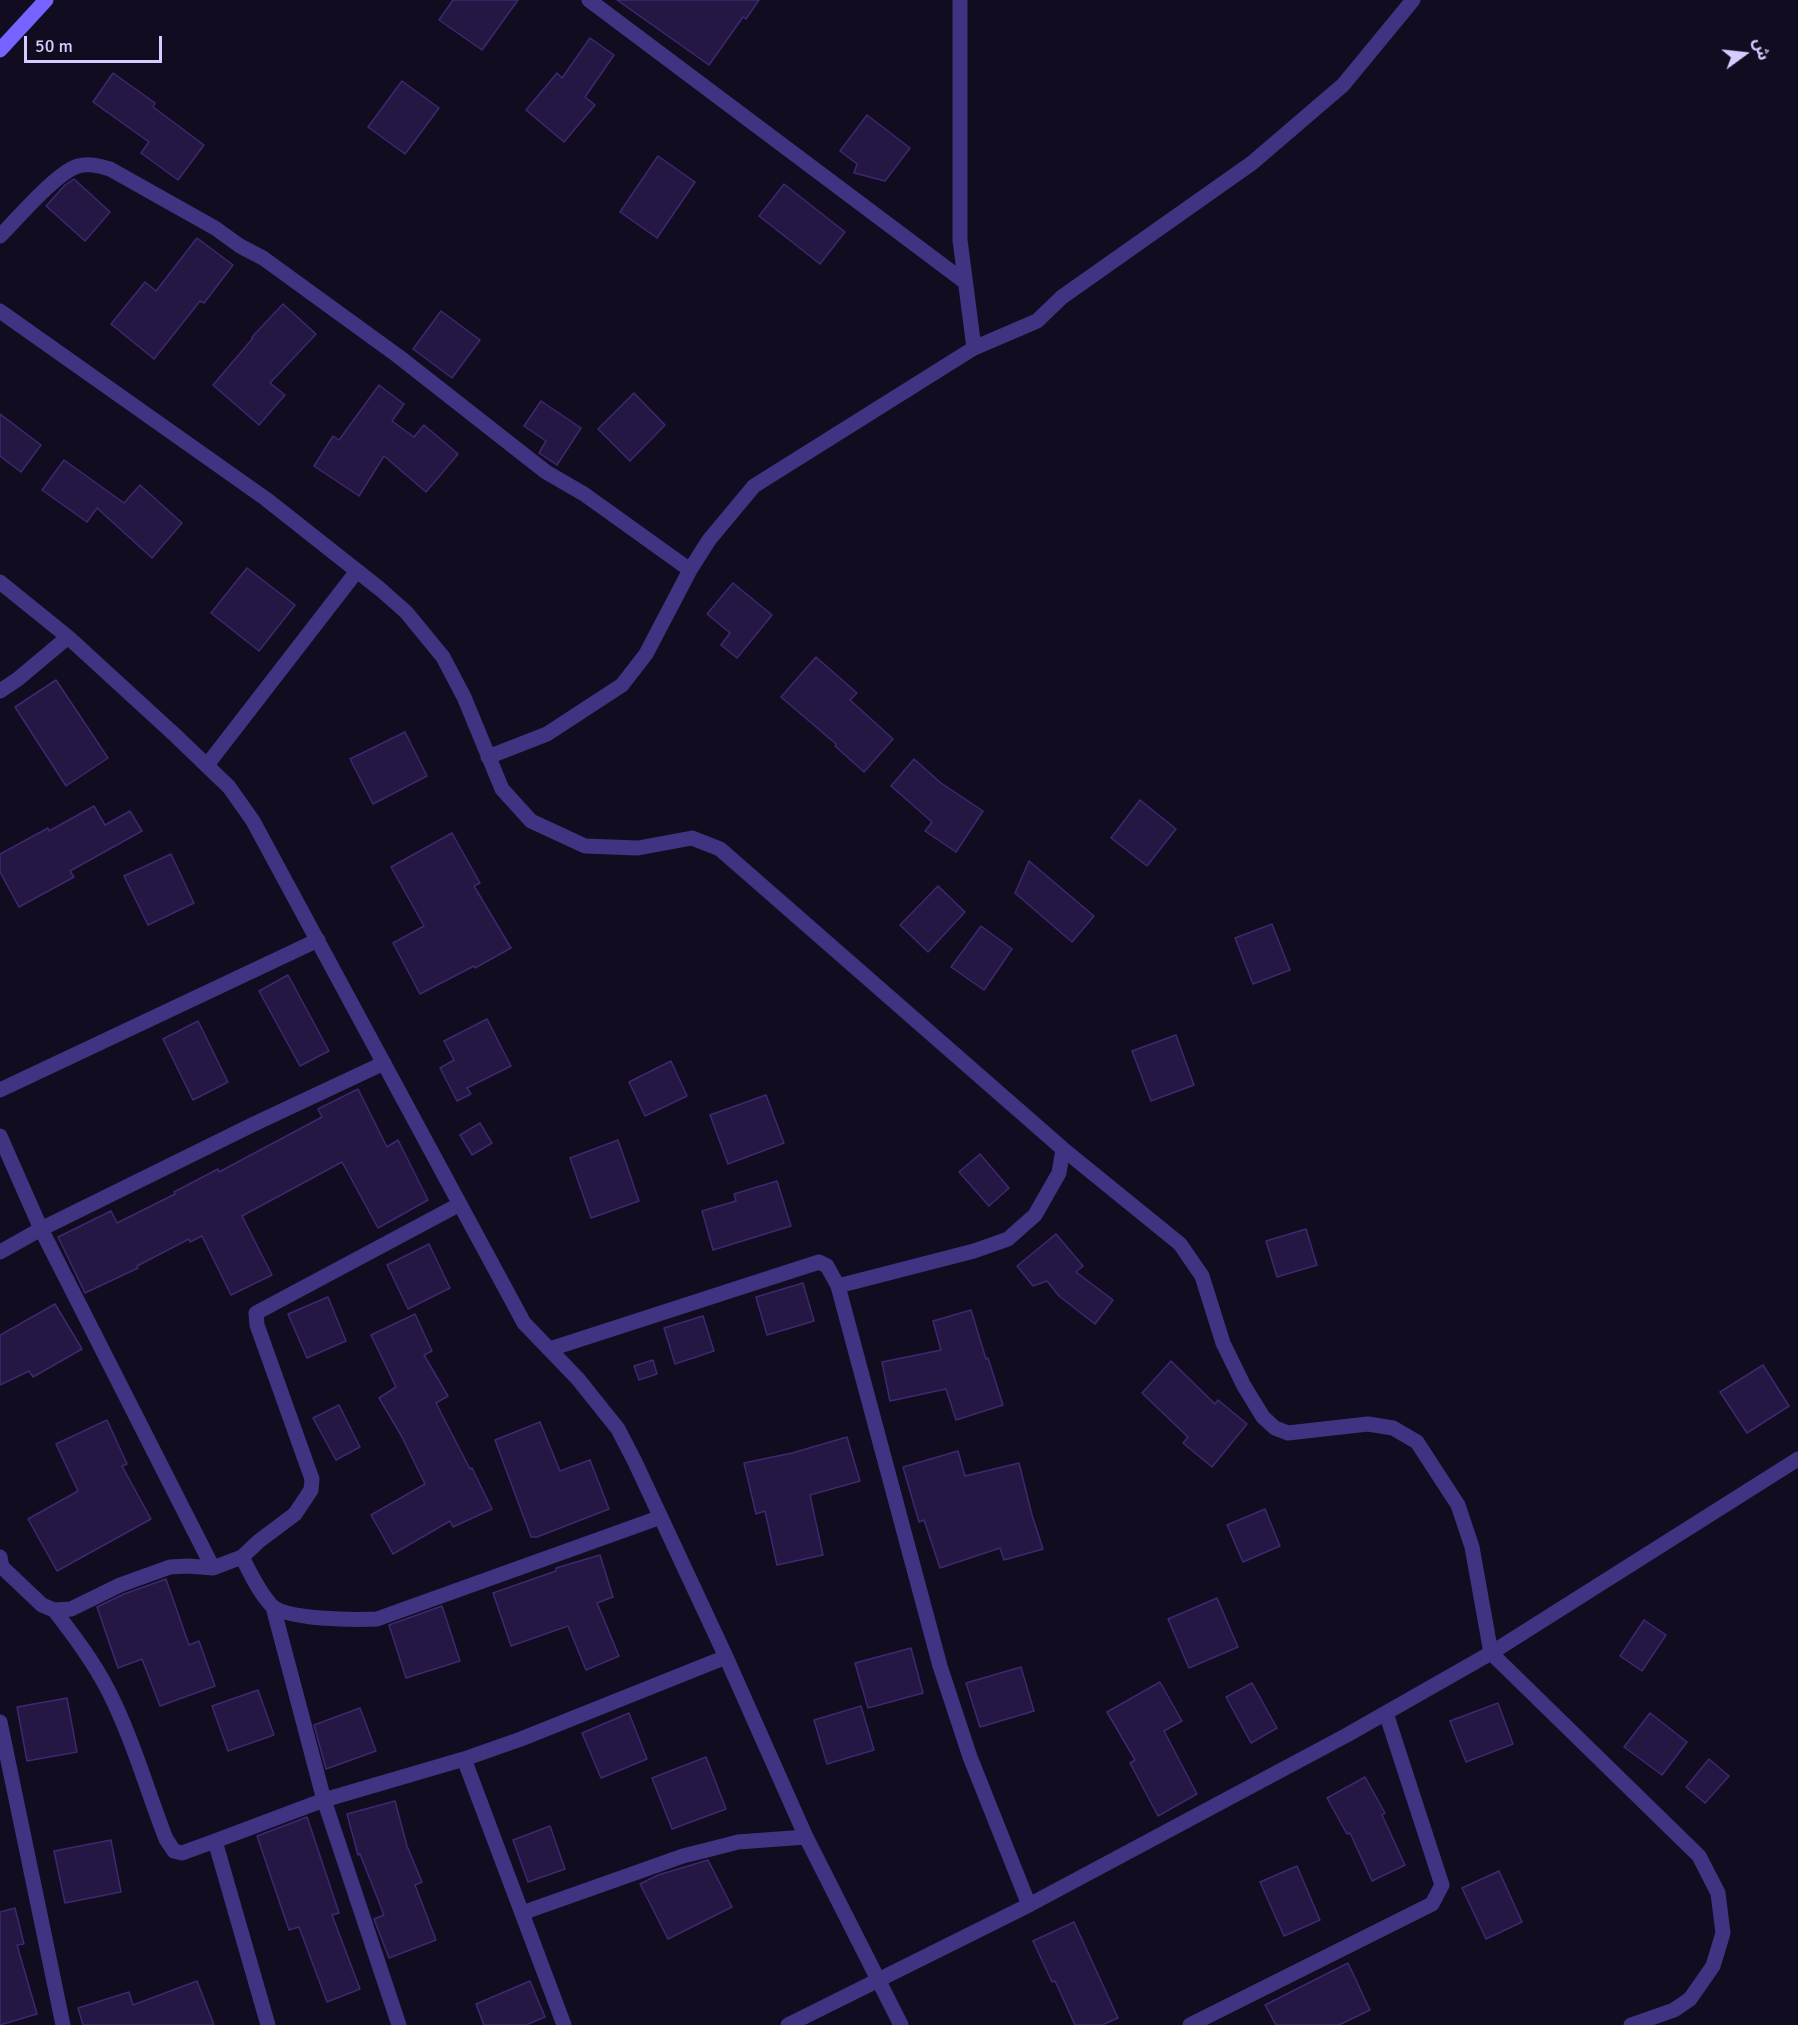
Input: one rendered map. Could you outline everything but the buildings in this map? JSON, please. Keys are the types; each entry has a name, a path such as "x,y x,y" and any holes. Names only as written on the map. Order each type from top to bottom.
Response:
{"main road":[{"path":"0,50 46,0"}],"street":[{"path":"589,0 965,282"},
{"path":"960,0 960,240 974,348"},
{"path":"488,757 547,734 622,685 646,654 690,570 709,540 754,486 974,348 1037,321 1062,297 1252,163 1343,85 1413,0"},
{"path":"0,236 59,177 76,166 93,164 110,168 263,258 398,356 546,472 584,494 690,570"},
{"path":"0,311 266,499 406,612 443,657 464,697 501,789 531,821 585,846 638,848 692,838 720,849 1063,1149 1180,1244 1202,1276 1222,1343 1244,1386 1263,1417 1275,1428 1288,1433 1368,1424 1393,1428 1417,1442 1458,1505 1472,1547 1491,1653 1699,1856 1718,1893 1724,1933 1713,1966 1690,1999 1674,2010 1631,2025"},
{"path":"207,765 357,571"},
{"path":"0,582 68,637 207,765 229,787 253,821 524,1323 578,1379 618,1429 726,1657 806,1837 901,2025"},
{"path":"0,691 68,637"},
{"path":"0,1090 318,940"},
{"path":"0,1252 41,1229 254,1124 384,1063"},
{"path":"0,1136 41,1229 213,1568"},
{"path":"838,1286 974,1251 1008,1239 1035,1215 1059,1173 1063,1149"},
{"path":"1,1564 42,1605 54,1610 71,1609 120,1585 170,1568 189,1566 213,1568 242,1557 259,1540 294,1514 311,1490 312,1479 257,1325 256,1313 460,1204"},
{"path":"550,1348 819,1262 827,1266 838,1286 940,1666 970,1757 1029,1905"},
{"path":"788,2025 1029,1905 1386,1713 1491,1653 1798,1459"},
{"path":"273,1607 296,1614 328,1619 377,1619 661,1517"},
{"path":"242,1557 254,1581 273,1607 324,1800 399,2025"},
{"path":"54,1610 89,1655 122,1721 166,1839 174,1851 183,1853 324,1800 464,1759 521,1739 726,1657"},
{"path":"1190,2025 1432,1904 1442,1885 1386,1713"},
{"path":"0,1722 63,2025"},
{"path":"464,1759 564,2025"},
{"path":"522,1912 683,1856 738,1842 806,1837"},
{"path":"215,1841 268,2025"}]}
